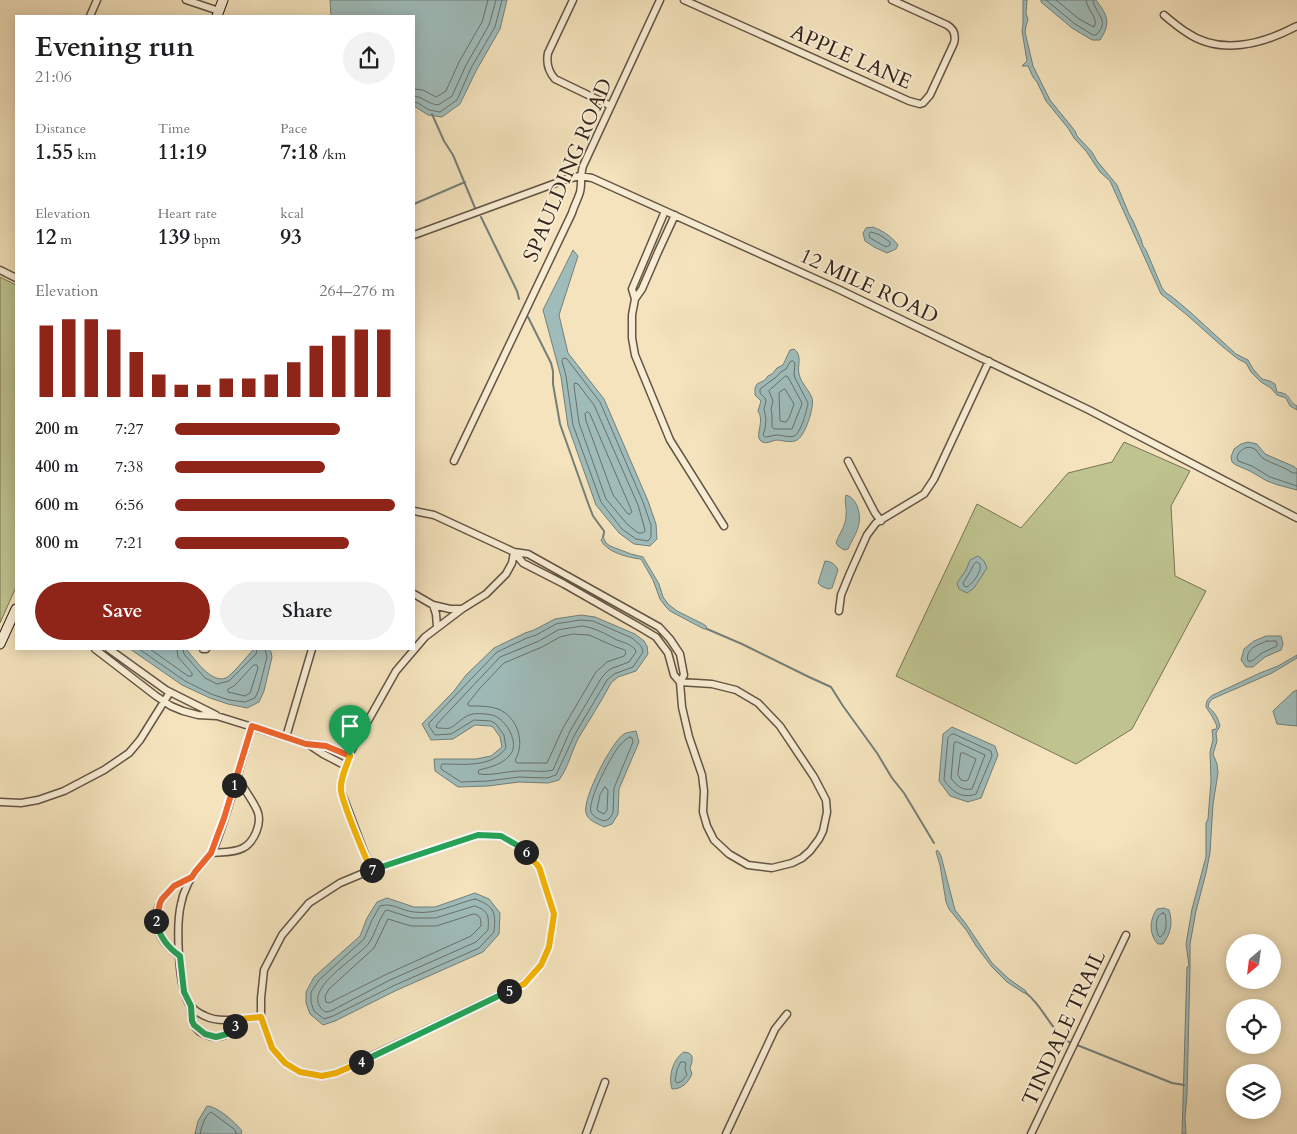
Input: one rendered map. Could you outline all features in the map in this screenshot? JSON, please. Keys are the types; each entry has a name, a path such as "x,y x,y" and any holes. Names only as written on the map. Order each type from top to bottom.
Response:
{"street":[{"path":"90,15 97,0"},
{"path":"186,0 218,14 223,0"},
{"path":"573,0 548,53 549,71 556,79 611,106"},
{"name":"SPAULDING ROAD","path":"454,461 572,213 579,195 581,186 580,176 583,166 660,0"},
{"name":"APPLE LANE","path":"684,0 909,101 920,104 930,95 954,43 955,35 952,28 947,24 892,0"},
{"path":"1164,15 1187,33 1212,45 1241,46 1277,36 1297,26"},
{"path":"415,236 567,178 580,176"},
{"name":"12 MILE ROAD","path":"580,176 592,178 832,286 1089,410 1297,518"},
{"path":"665,211 632,289 635,299 632,324 635,356 670,440 724,526"},
{"path":"635,299 642,289 675,215"},
{"path":"649,249 658,252"},
{"path":"0,270 15,278"},
{"path":"839,611 841,595 867,535 876,523 924,494 930,487 989,361"},
{"path":"848,461 881,521"},
{"path":"415,510 434,515 514,552 528,554 659,627 680,654 684,675 680,682 682,707 689,737 702,775 704,791 703,812 714,840 729,854 748,865 772,868 792,863 810,851 824,831 827,812 826,800 814,777 780,726 758,703 736,690 712,684 680,682 674,675 668,653 656,637 564,584 523,563 514,552"},
{"path":"415,649 437,627 486,594 506,574 512,563 514,552"},
{"path":"415,595 433,605 450,609 462,609"},
{"path":"433,605 437,627"},
{"path":"0,644 15,610"},
{"path":"96,650 171,706 198,716 217,716"},
{"path":"110,650 170,692 217,716 306,744 346,766"},
{"path":"286,737 312,650"},
{"path":"371,870 341,791 342,778 351,751 396,671 414,650"},
{"path":"0,802 21,803 38,800 64,791 104,770 129,752 140,740 170,692"},
{"path":"252,726 224,818 211,853 187,885 180,905 178,943 184,992 194,1010 217,1021 261,1017"},
{"path":"306,744 326,746 350,756"},
{"path":"211,853 233,851 242,848 254,838 259,823 259,812 237,776"},
{"path":"478,835 501,836 522,848 539,867 554,914 549,947 541,965 524,984 336,1073 322,1076 300,1072 285,1063 272,1048 261,1017 264,970 282,934 309,904 340,884 371,870 478,835"},
{"path":"180,956 170,948 158,933 156,922 158,908 162,899 174,886 192,877"},
{"name":"TINDALE TRAIL","path":"1031,1134 1126,935"},
{"path":"191,1006 194,1025 212,1037 219,1037 230,1032 240,1019"},
{"path":"726,1134 775,1029 786,1014"},
{"path":"586,1134 605,1082"}],"green space":[{"path":"0,277 15,284 15,589 0,623"},
{"path":"1124,442 1190,471 1171,506 1175,576 1206,591 1132,729 1076,764 896,676 977,504 1021,528 1068,473 1112,462"}],"water":[{"path":"330,0 507,0 500,29 460,104 442,117 428,115 415,107 415,15 331,15"},
{"path":"1023,0 1027,0 1026,14 1028,19 1025,32 1033,66 1050,100 1117,185 1162,288 1236,354 1248,360 1262,379 1275,384 1277,392 1285,394 1297,406 1297,410 1290,406 1286,398 1277,395 1271,388 1261,382 1251,372 1246,363 1223,347 1161,294 1110,181 1100,172 1086,151 1046,101 1028,66 1022,66 1027,61 1022,31"},
{"path":"1041,0 1096,0 1107,20 1106,29 1100,40 1092,40 1072,28"},
{"path":"873,227 893,239 898,245 896,249 887,253 865,241 863,233 866,228"},
{"path":"573,250 578,256 559,315 568,353 604,399 648,501 656,524 657,539 650,546 634,544 619,533 596,505 568,426 561,377 543,310"},
{"path":"794,349 799,358 800,377 813,402 809,421 803,433 795,441 778,440 764,443 759,438 761,419 758,411 761,401 755,395 755,388 757,384 783,365 790,350"},
{"path":"1248,442 1257,444 1265,454 1297,469 1297,490 1267,481 1232,462 1231,457 1234,449"},
{"path":"846,495 855,502 860,518 858,528 848,549 844,550 836,543 846,519"},
{"path":"603,537 610,546 643,557 668,604 677,611 703,624 707,629 670,611 660,599 653,580 641,559 624,556 613,551 601,540"},
{"path":"978,556 984,561 987,568 974,588 967,593 959,589 957,583 970,560"},
{"path":"825,561 836,566 838,570 832,588 828,589 818,583"},
{"path":"581,615 595,617 635,634 644,641 648,654 636,671 618,677 611,683 579,737 559,780 548,783 519,782 458,787 435,771 434,759 476,759 491,756 502,747 500,737 493,727 490,726 475,725 453,739 431,740 422,724 454,691 466,675 494,648 555,619"},
{"path":"1266,636 1281,636 1283,644 1281,650 1265,657 1253,667 1246,667 1241,660 1244,649 1254,641"},
{"path":"131,650 187,650 203,669 220,679 229,676 253,650 270,650 271,652 272,657 264,691 259,702 247,708 210,698 182,685"},
{"path":"1297,655 1297,658 1272,673 1212,699 1208,707 1216,715 1220,726 1216,733 1217,741 1213,754 1218,773 1213,804 1210,853 1190,944 1186,1134 1182,1134 1187,967 1189,966 1186,944 1192,909 1206,857 1206,823 1208,819 1211,781 1210,752 1213,739 1212,730 1216,729 1217,726 1206,707 1206,703 1213,695 1278,666"},
{"path":"1297,690 1297,726 1277,724 1273,711"},
{"path":"952,727 995,746 998,755 981,798 968,802 950,796 939,781 943,734"},
{"path":"636,731 639,742 619,789 618,814 612,824 604,827 589,818 586,813 586,806 593,784 612,747 624,734"},
{"path":"937,850 941,856 955,910 992,963 1026,993 1007,982 992,967 949,909 946,902"},
{"path":"475,893 489,899 500,913 499,934 483,952 395,991 335,1021 323,1025 310,1014 306,1003 306,992 314,977 360,936 367,918 377,902 387,898 414,907 435,907"},
{"path":"1164,908 1169,910 1170,928 1163,944 1158,944 1153,936 1151,923 1157,909"},
{"path":"684,1052 692,1056 690,1068 692,1074 684,1085 672,1089 672,1068"},
{"path":"207,1106 216,1109 226,1116 242,1131 241,1134 195,1134 198,1121"}],"waterway":[{"path":"432,114 444,141 453,155 475,208"},
{"path":"415,204 465,182"},
{"path":"481,217 517,291 519,299"},
{"path":"528,317 551,363 560,424 593,516 604,531 603,537"},
{"path":"707,629 831,687 904,793 934,843"},
{"path":"1026,993 1067,1041 1172,1083 1184,1085"}],"route":[{"path":"252,726 306,744 326,746 350,756 342,778 341,791 371,870 478,835 501,836 522,848 539,867 554,914 549,947 541,965 524,984 396,1046 336,1073 322,1076 300,1072 285,1063 272,1048 261,1017 240,1019 233,1030 219,1037 212,1037 197,1028 192,1021 191,1006 184,992 180,956 170,948 158,933 156,922 162,899 174,886 192,877 211,853 224,818 252,726"}]}
